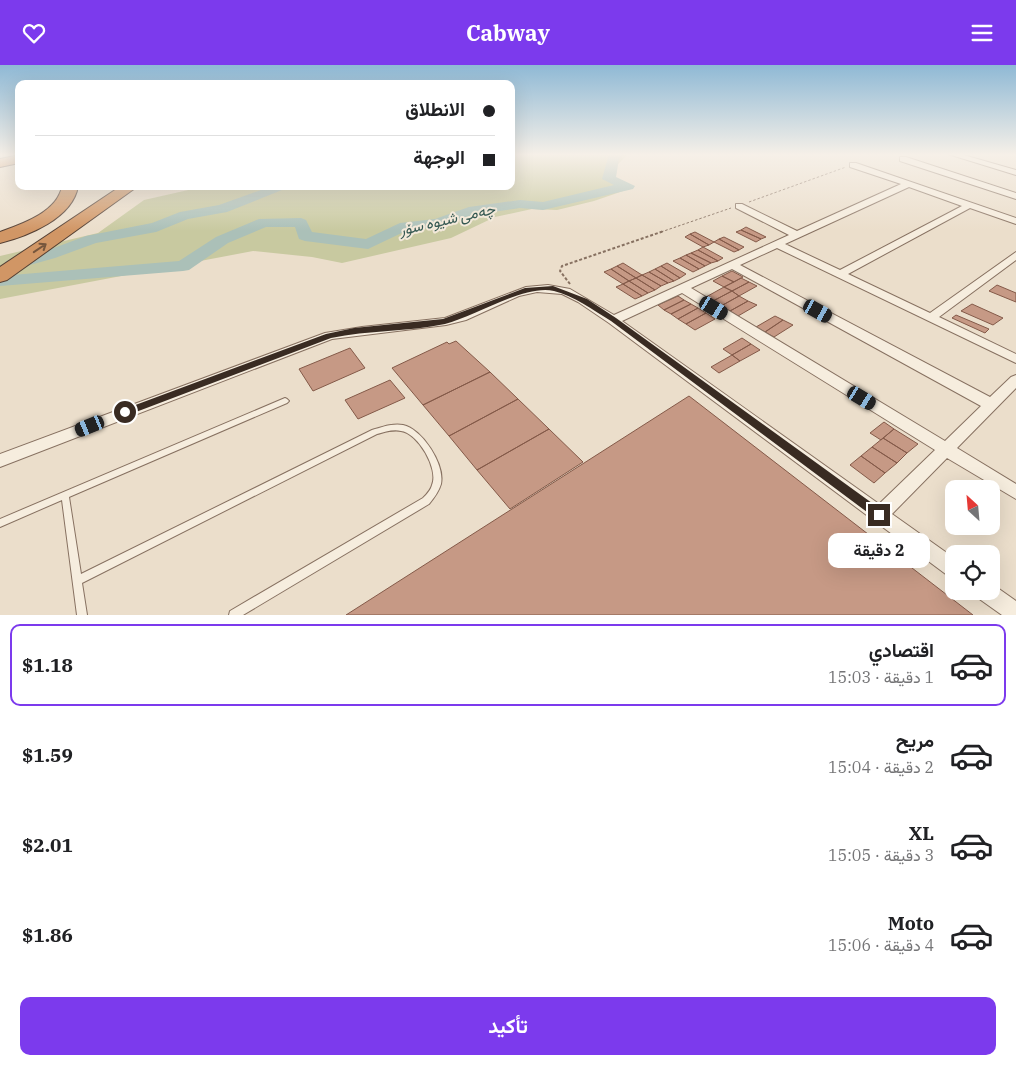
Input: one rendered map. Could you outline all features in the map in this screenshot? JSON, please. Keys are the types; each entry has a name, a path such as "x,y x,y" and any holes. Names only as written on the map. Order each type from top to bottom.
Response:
{"highway":[{"path":"0,238 33,224 54,211 67,200 69,190"},
{"path":"0,276 125,190"}],"street":[{"path":"895,180 1016,221"},
{"path":"966,180 1016,196"},
{"path":"613,320 908,184"},
{"path":"739,205 797,235"},
{"path":"840,274 970,205"},
{"path":"777,244 1016,359"},
{"path":"931,318 1016,255"},
{"path":"732,265 990,404"},
{"path":"0,461 329,336 354,331 444,322 538,288 558,289 584,301 613,320 945,563"},
{"path":"682,288 1016,492"},
{"path":"879,515 1016,380"},
{"path":"998,600 1016,613"}],"lane":[{"path":"0,523 285,401"},
{"path":"77,581 375,432 395,427 409,430 429,452 438,472 437,486 426,501 234,615"},
{"path":"65,495 82,615"}],"path":[{"path":"584,301 560,271 562,266 811,180"}],"green space":[{"path":"515,180 616,180 626,190 594,201 557,210 532,209 495,217 451,238 342,263 312,257 253,251 0,299 0,256 98,233 144,200 188,190 515,190"}],"building":[{"path":"746,227 766,237 761,239 741,230"},
{"path":"741,230 761,239 756,242 736,232"},
{"path":"695,232 714,242 709,245 690,234"},
{"path":"690,234 709,245 703,247 685,237"},
{"path":"724,237 744,247 739,250 719,239"},
{"path":"719,239 739,250 734,252 714,242"},
{"path":"703,247 723,258 718,261 698,250"},
{"path":"698,250 718,261 711,263 691,253"},
{"path":"691,253 711,263 705,266 686,255"},
{"path":"686,255 705,266 699,269 680,258"},
{"path":"680,258 699,269 693,272 673,261"},
{"path":"623,263 642,275 636,278 617,266"},
{"path":"667,263 686,274 680,278 661,266"},
{"path":"617,266 636,278 629,281 611,269"},
{"path":"661,266 680,278 674,281 655,269"},
{"path":"611,269 629,281 623,284 604,272"},
{"path":"655,269 674,281 668,283 649,272"},
{"path":"732,271 743,277 734,282 722,276"},
{"path":"649,272 668,283 661,286 642,275"},
{"path":"642,275 661,286 655,290 636,278"},
{"path":"722,276 734,282 724,287 713,281"},
{"path":"636,278 655,290 648,293 629,281"},
{"path":"741,278 749,282 732,291 724,287"},
{"path":"629,281 648,293 642,296 623,284"},
{"path":"749,282 757,286 739,296 732,291"},
{"path":"623,284 642,296 635,299 616,287"},
{"path":"997,285 1016,293 1016,302 989,291"},
{"path":"724,287 732,291 713,301 706,297"},
{"path":"732,291 739,296 721,306 713,301"},
{"path":"678,296 684,300 664,310 658,305"},
{"path":"739,296 748,301 730,311 721,306"},
{"path":"684,300 691,304 671,314 664,310"},
{"path":"748,301 757,305 738,316 730,311"},
{"path":"691,304 698,308 678,319 671,314"},
{"path":"972,304 1003,318 993,325 961,311"},
{"path":"698,308 706,313 686,324 678,319"},
{"path":"706,313 715,319 695,330 686,324"},
{"path":"956,315 989,329 985,333 952,318"},
{"path":"775,316 783,320 765,332 756,327"},
{"path":"783,320 793,325 774,337 765,332"},
{"path":"742,338 751,344 732,355 723,349"},
{"path":"456,341 490,372 423,405 392,368 447,342 449,344"},
{"path":"751,344 760,350 740,361 732,355"},
{"path":"350,348 365,368 313,391 299,369"},
{"path":"732,355 740,361 719,373 711,367"},
{"path":"490,372 518,399 449,436 423,405"},
{"path":"390,380 405,398 358,419 345,400"},
{"path":"689,396 945,593 945,600 954,600 973,615 346,615"},
{"path":"518,399 549,429 477,470 449,436"},
{"path":"884,422 894,429 881,440 870,433"},
{"path":"549,429 583,462 510,509 477,470"},
{"path":"894,429 918,444 907,453 883,438"},
{"path":"883,438 907,453 897,463 872,447"},
{"path":"872,447 897,463 885,473 861,456"},
{"path":"861,456 885,473 874,483 850,465"}],"waterway":[{"name":"چەمی شیوە سۆر","path":"0,281 183,266 222,240 264,222 301,223 305,236 368,244 405,226 437,223 469,211 520,204 543,206 628,186 611,180"},
{"path":"12,265 49,255 92,239 156,227 185,215 222,209 274,190"}],"route":[{"path":"125,412 329,336 381,327 444,322 528,290 543,287 553,288 584,301 613,320 879,515"}]}
